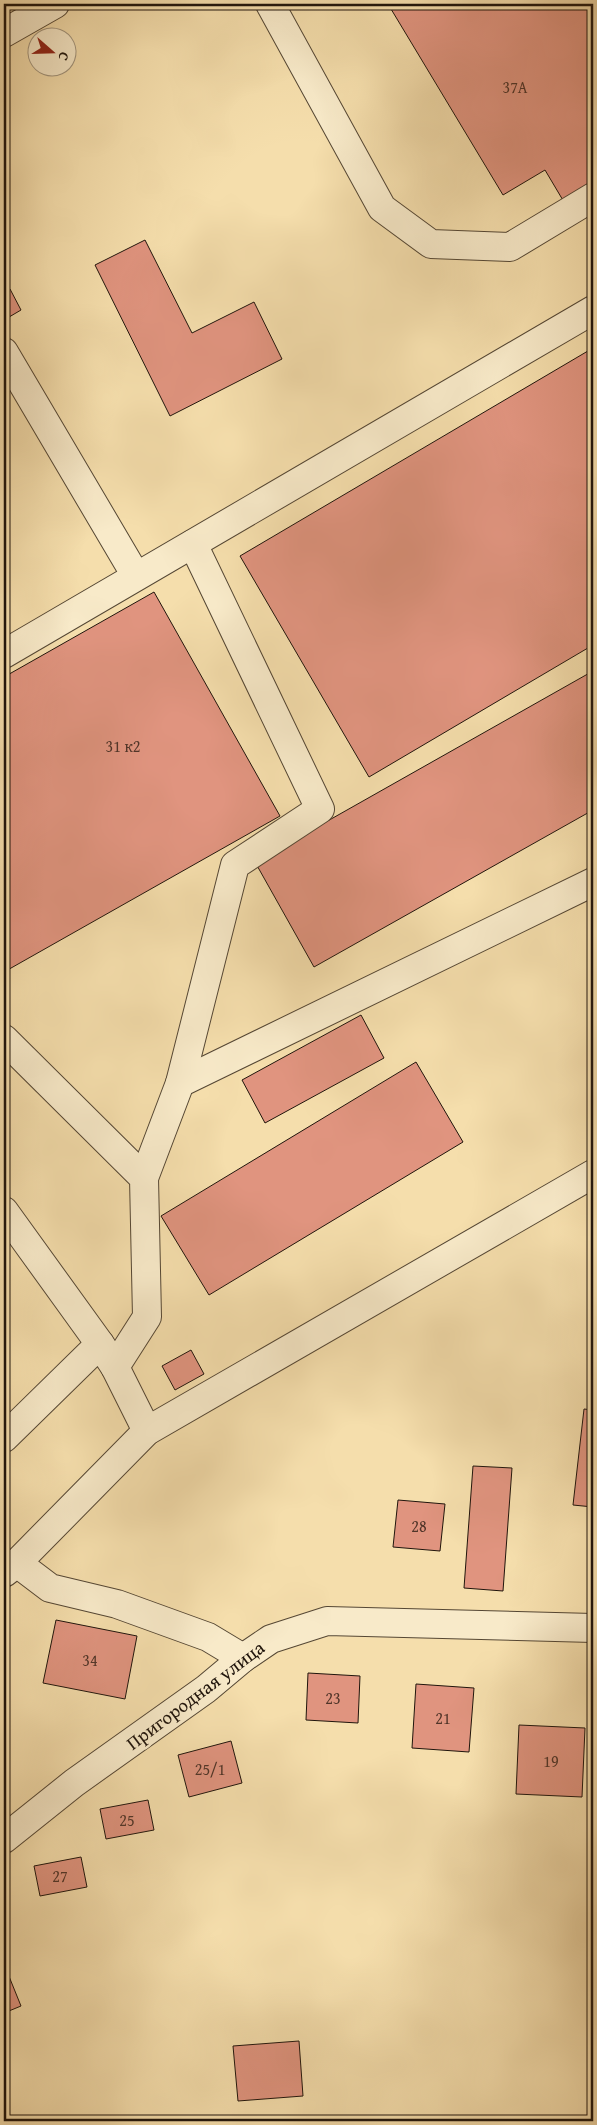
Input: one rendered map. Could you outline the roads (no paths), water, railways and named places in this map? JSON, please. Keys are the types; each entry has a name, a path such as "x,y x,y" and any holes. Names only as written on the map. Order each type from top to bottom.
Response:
{"street":[{"path":"4,33 55,4"},
{"path":"270,4 382,208 431,244 510,247 593,198"},
{"path":"4,654 593,310"},
{"path":"4,352 136,576"},
{"path":"115,1368 147,1317 144,1178 180,1083 235,865 320,809 193,544"},
{"path":"180,1083 593,882"},
{"path":"4,1039 144,1178"},
{"path":"243,1658 208,1637 117,1604 50,1588 10,1568 147,1431 588,1183"},
{"path":"4,1211 100,1344 115,1368 147,1431"},
{"path":"4,1438 100,1344"},
{"name":"Пригородная улица","path":"4,1839 74,1783 206,1689 243,1658 271,1638 326,1621 593,1628"}]}
